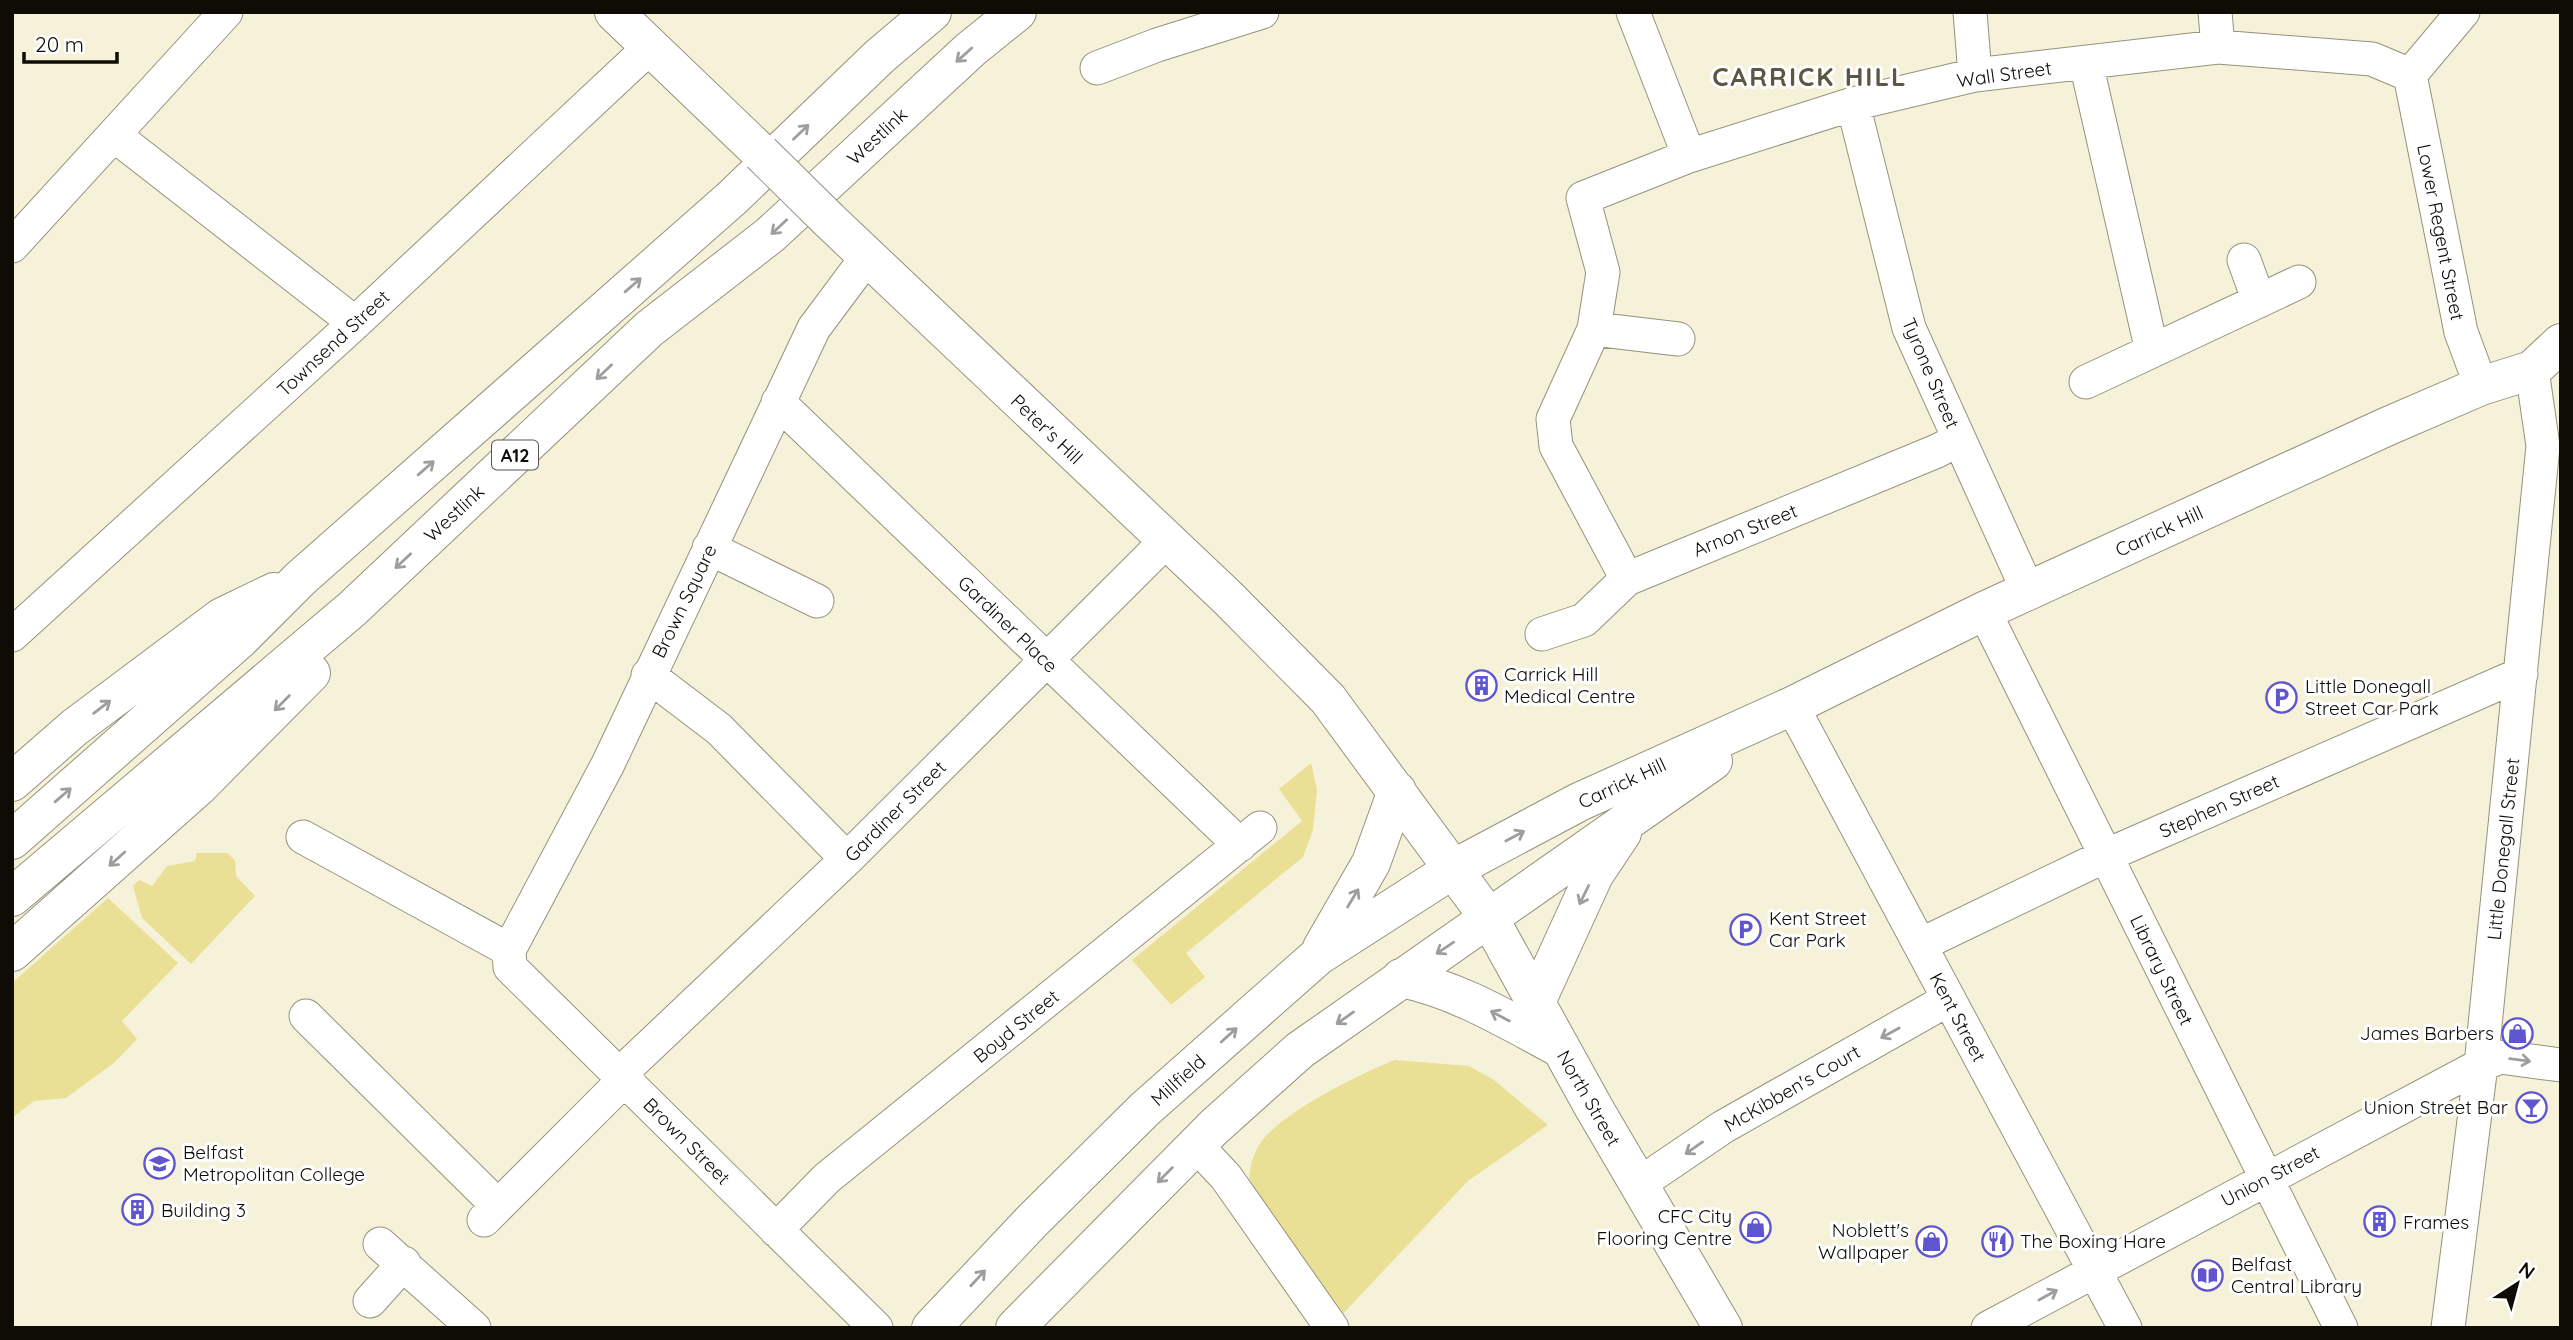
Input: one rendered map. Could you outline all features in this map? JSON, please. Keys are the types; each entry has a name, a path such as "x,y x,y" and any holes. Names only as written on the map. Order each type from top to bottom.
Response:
{"main road":[{"name":"Peter's Hill","path":"614,12 867,257 1228,598 1328,699 1455,868"},
{"name":"A12","path":"12,840 240,639 301,578 732,198 880,56 932,12"},
{"name":"Westlink","path":"12,898 352,609 649,329 770,235 971,49 1017,12"},
{"name":"Carrick Hill","path":"1455,868 1578,802 1792,706 1984,611 2481,386 2546,371 2561,343"},
{"path":"12,782 75,727 222,617 301,578"},
{"path":"12,952 199,786 311,673 352,609"},
{"name":"Carrick Hill","path":"1489,918 1792,706"},
{"path":"1318,956 1361,884 1398,791"},
{"path":"1536,1002 1594,875 1633,817"},
{"name":"North Street","path":"1455,868 1489,918 1560,1048 1723,1328"},
{"name":"Millfield","path":"931,1328 1032,1221 1145,1109 1318,956 1455,868"},
{"path":"1016,1328 1196,1144 1300,1050 1489,918"},
{"path":"1401,978 1429,984 1464,997 1560,1048"}],"street":[{"path":"12,246 226,12"},
{"path":"1097,68 1157,45 1262,12"},
{"path":"1633,12 1689,156"},
{"path":"1970,12 1975,75"},
{"path":"2216,12 2218,47"},
{"path":"2420,65 2463,12"},
{"name":"Townsend Street","path":"12,635 355,323 650,47"},
{"name":"Wall Street","path":"1594,329 1603,272 1583,198 1689,156 1853,104 1975,75 2218,47 2420,65"},
{"path":"2086,63 2152,351"},
{"name":"Lower Regent Street","path":"2420,65 2461,332 2481,386"},
{"name":"Tyrone Street","path":"1853,104 1909,328 2028,591"},
{"path":"114,135 355,323"},
{"name":"Brown Square","path":"509,950 608,764 814,328 867,257"},
{"path":"2244,260 2259,301"},
{"path":"2085,382 2299,282"},
{"path":"1627,579 1556,446 1553,419 1594,329 1678,340"},
{"name":"Little Donegall Street","path":"2448,1328 2481,1065 2543,446 2546,371"},
{"name":"Gardiner Place","path":"778,402 1046,661 1250,836"},
{"name":"Arnon Street","path":"1542,634 1584,620 1627,579 1924,457 1958,440"},
{"name":"Gardiner Street","path":"306,1016 490,1214 622,1077 847,859 1166,541"},
{"path":"709,548 817,601"},
{"name":"Library Street","path":"1984,611 2341,1328"},
{"name":"Stephen Street","path":"1920,945 2105,856 2521,674"},
{"path":"648,675 719,729 847,859"},
{"name":"Kent Street","path":"1792,706 2124,1328"},
{"name":"Boyd Street","path":"776,1230 827,1178 1250,836"},
{"path":"303,837 509,950"},
{"name":"Brown Street","path":"509,950 510,967 876,1328"},
{"name":"McKibben's Court","path":"1639,1184 1723,1127 1949,999"},
{"name":"Union Street","path":"1988,1328 2481,1065 2500,1057 2561,1065"},
{"path":"1196,1144 1226,1177 1332,1328"},
{"path":"370,1301 392,1254 474,1328"}],"shaded area":[{"path":"1311,763 1317,790 1313,830 1303,857 1186,953 1205,977 1171,1005 1132,960 1302,821 1279,789"},
{"path":"197,853 227,853 235,860 236,876 255,896 191,964 142,918 133,886 139,880 152,886 167,866 195,861"},
{"path":"108,898 178,963 122,1021 137,1039 115,1062 66,1098 34,1101 12,1118 12,983"},
{"path":"1395,1060 1469,1066 1494,1080 1548,1125 1468,1181 1337,1320 1249,1181 1251,1167 1259,1145 1283,1120 1342,1084"}],"place":[{"name":"Carrick Hill Medical Centre","path":"1481,685"},
{"name":"Little Donegall Street Car Park","path":"2282,697"},
{"name":"Kent Street Car Park","path":"1746,929"},
{"name":"James Barbers","path":"2517,1033"},
{"name":"Union Street Bar","path":"2531,1107"},
{"name":"Belfast Metropolitan College","path":"160,1163"},
{"name":"Building 3","path":"138,1210"},
{"name":"Frames","path":"2380,1222"},
{"name":"CFC City Flooring Centre","path":"1755,1227"},
{"name":"Noblett's Wallpaper","path":"1932,1241"},
{"name":"The Boxing Hare","path":"1997,1241"},
{"name":"Belfast Central Library","path":"2208,1275"}],"district":[{"name":"CARRICK HILL","path":"1810,76"}]}
